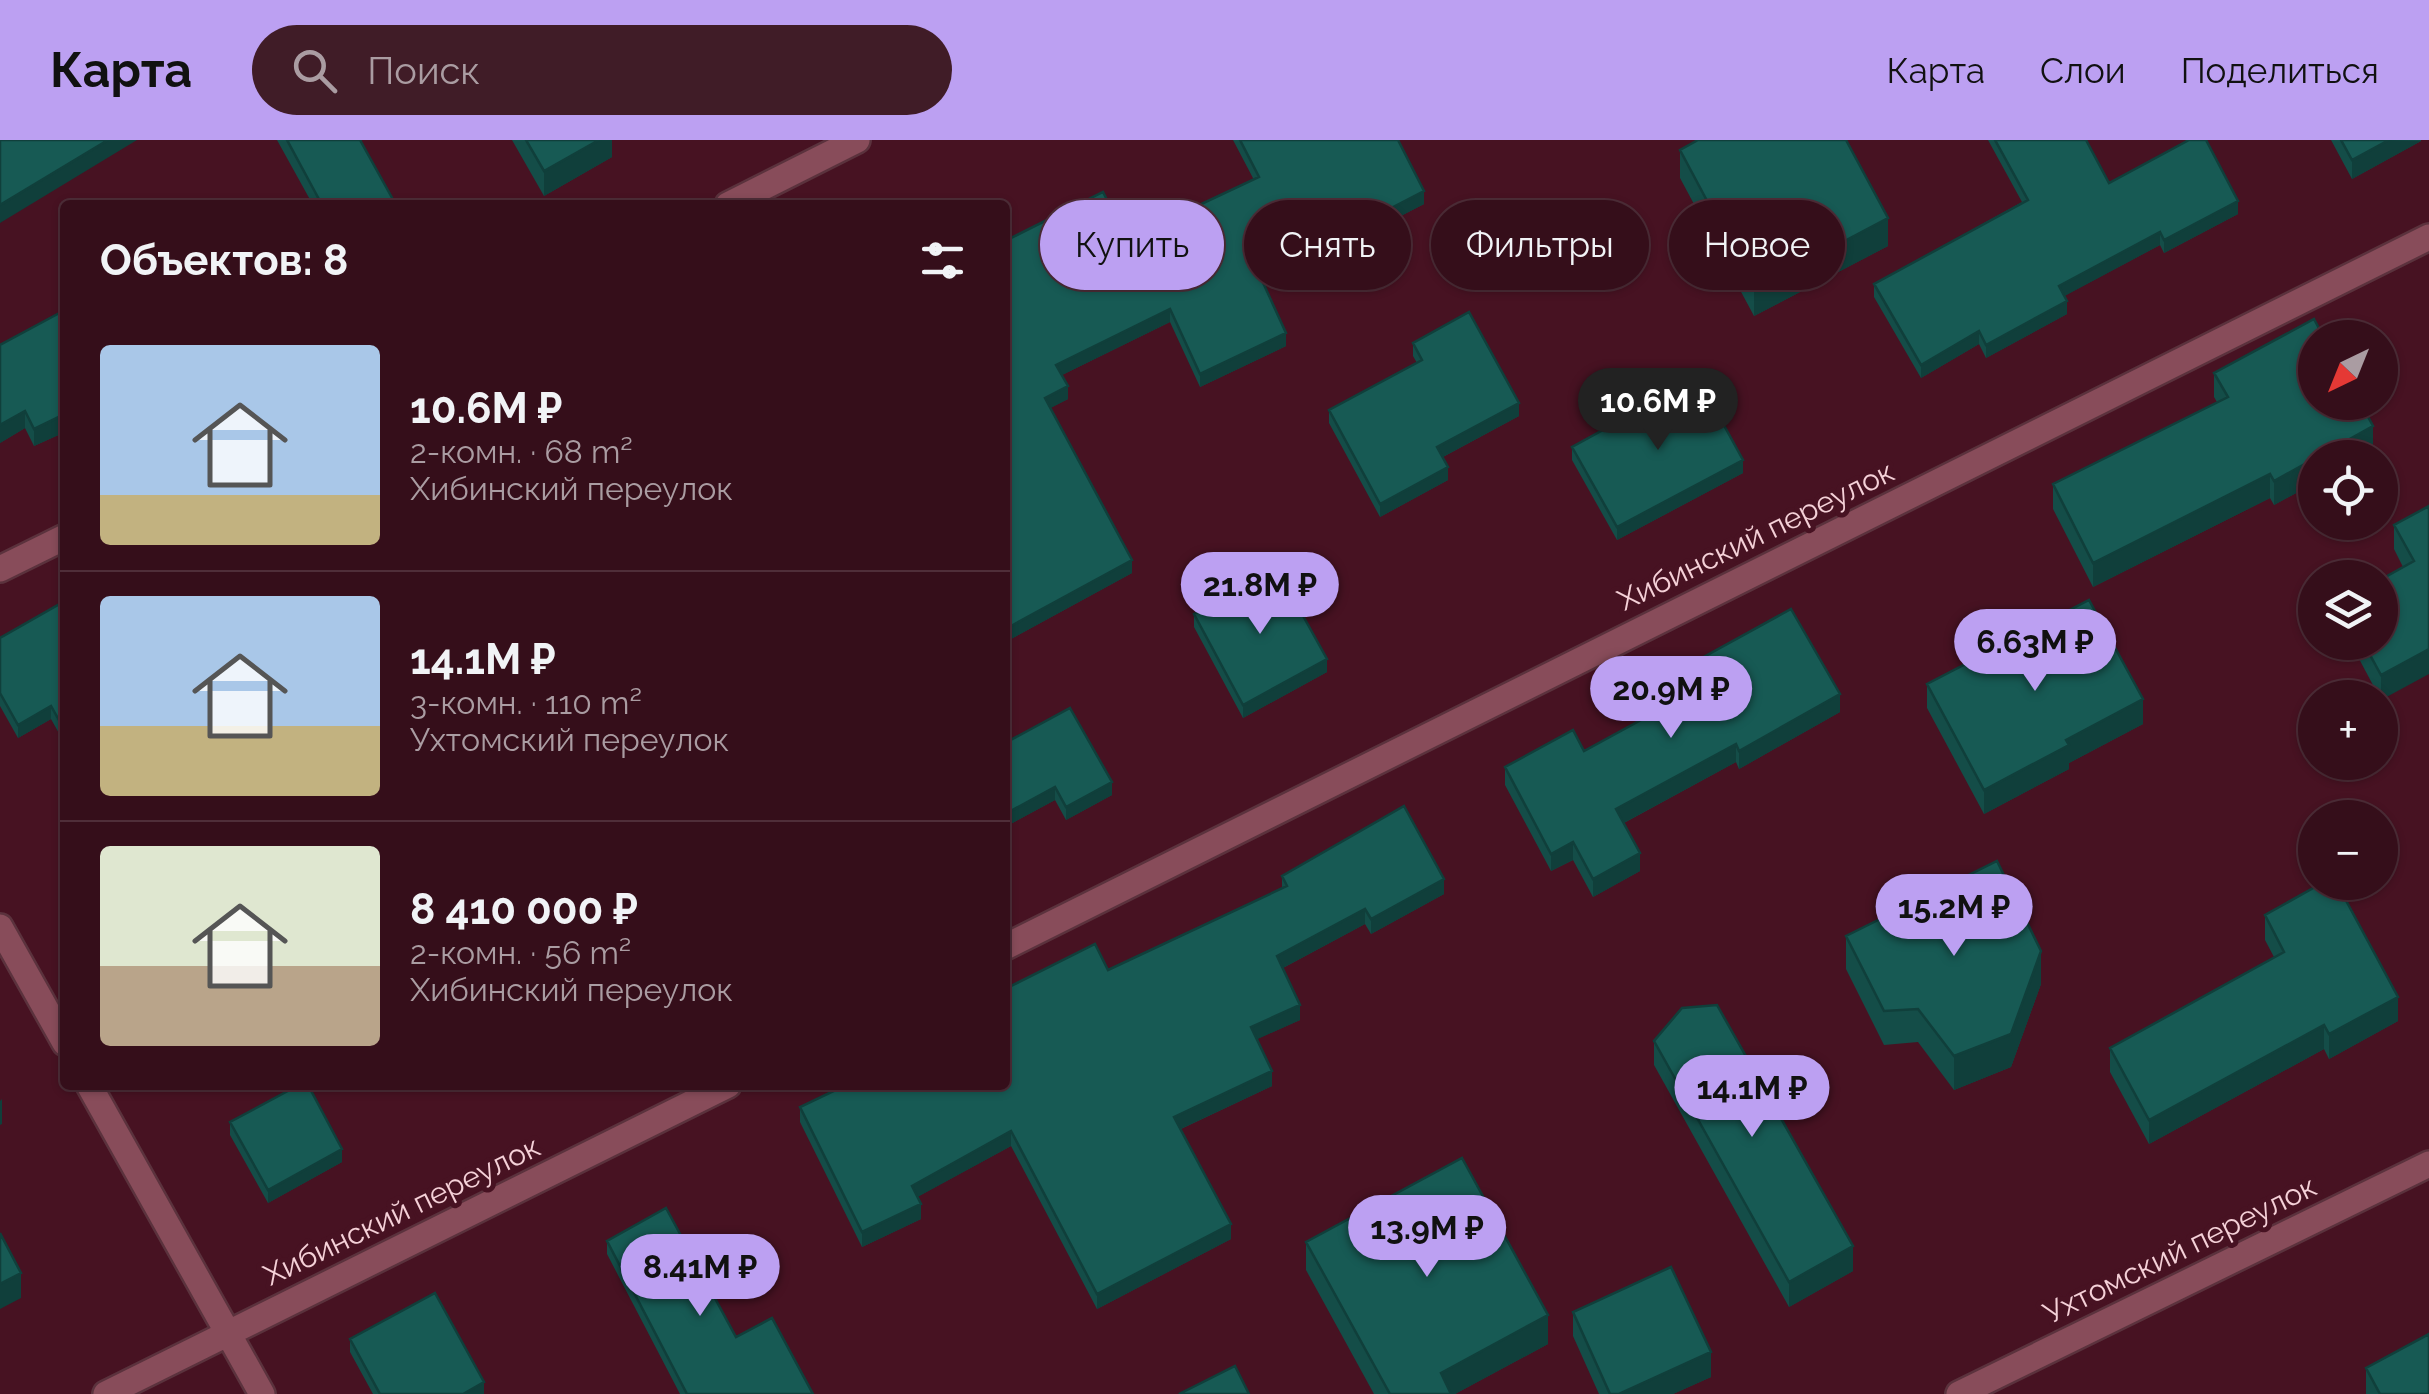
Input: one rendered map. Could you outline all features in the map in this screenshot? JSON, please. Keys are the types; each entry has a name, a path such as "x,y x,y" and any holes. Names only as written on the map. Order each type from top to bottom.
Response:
{"street":[{"path":"738,200 858,140"},
{"name":"Хибинский переулок","path":"1010,945 2429,237"},
{"path":"0,570 60,540"},
{"path":"0,927 60,1034"},
{"path":"91,1090 262,1394"},
{"name":"Хибинский переулок","path":"106,1394 718,1090"},
{"name":"Ухтомский переулок","path":"1959,1394 2429,1164"}],"building":[{"path":"0,140 108,140 0,205"},
{"path":"287,140 360,140 393,200 319,200"},
{"path":"526,140 599,140 544,171"},
{"path":"1240,140 1398,140 1424,191 1407,200 1244,200 1244,290 1266,290 1286,333 1200,374 1170,309 1056,365 1068,386 1045,398 1132,560 1011,626 1010,238 1040,224 1040,290 1224,290 1224,200 1210,200 1259,177"},
{"path":"1698,140 1846,140 1888,218 1845,241 1845,200 1707,200 1680,150"},
{"path":"1995,140 2086,140 2109,183 2189,140 2206,140 2238,201 2164,240 2160,232 2059,286 2067,301 1986,345 1979,331 1921,365 1874,284 2028,200"},
{"path":"2341,140 2389,140 2352,160"},
{"path":"1103,192 1107,200 1087,200"},
{"path":"1469,312 1519,403 1437,447 1448,467 1380,504 1329,410 1422,360 1413,343"},
{"path":"60,313 60,416 34,429 25,411 0,425 0,345"},
{"path":"2298,328 2298,420 2370,420 2373,426 2348,440 2298,440 2298,468 2274,481 2270,474 2093,563 2053,484 2228,397 2214,373"},
{"path":"1698,378 1743,460 1617,527 1572,447"},
{"path":"2429,506 2429,649 2381,675 2373,660 2398,660 2398,570 2414,561 2398,532 2398,523"},
{"path":"1277,569 1327,659 1243,705 1194,614"},
{"path":"2089,600 2143,699 2066,740 2069,745 1984,790 1927,684"},
{"path":"60,604 60,722 51,706 18,725 0,693 0,638"},
{"path":"1791,609 1840,694 1739,751 1736,744 1616,809 1640,853 1593,879 1573,842 1551,854 1505,767 1573,730 1584,751 1703,686 1691,664"},
{"path":"1070,708 1112,782 1066,807 1055,787 1010,811 1010,740"},
{"path":"1404,806 1444,879 1371,919 1365,909 1277,956 1300,1005 1251,1027 1272,1071 1174,1117 1231,1224 1097,1294 1011,1131 912,1186 921,1204 862,1232 800,1107 836,1090 1010,1090 1010,986 1095,944 1108,970 1287,886 1282,876"},
{"path":"1997,861 2041,951 2011,1034 1954,1056 1918,1009 1884,1011 1846,936"},
{"path":"2298,897 2298,900 2346,900 2398,997 2329,1034 2324,1025 2149,1120 2110,1048 2284,952 2265,915"},
{"path":"1717,1005 1853,1246 1789,1282 1654,1041 1682,1008"},
{"path":"290,1090 311,1090 342,1149 268,1190 230,1122"},
{"path":"1462,1158 1548,1315 1441,1373 1451,1394 1390,1394 1306,1242"},
{"path":"666,1208 736,1337 772,1318 813,1394 687,1394 607,1241"},
{"path":"0,1233 21,1273 0,1284"},
{"path":"1671,1267 1711,1352 1619,1394 1610,1394 1573,1312"},
{"path":"435,1293 484,1382 463,1394 380,1394 350,1339"},
{"path":"2429,1334 2429,1394 2380,1394 2366,1368"},
{"path":"1235,1366 1249,1394 1179,1394"}]}
